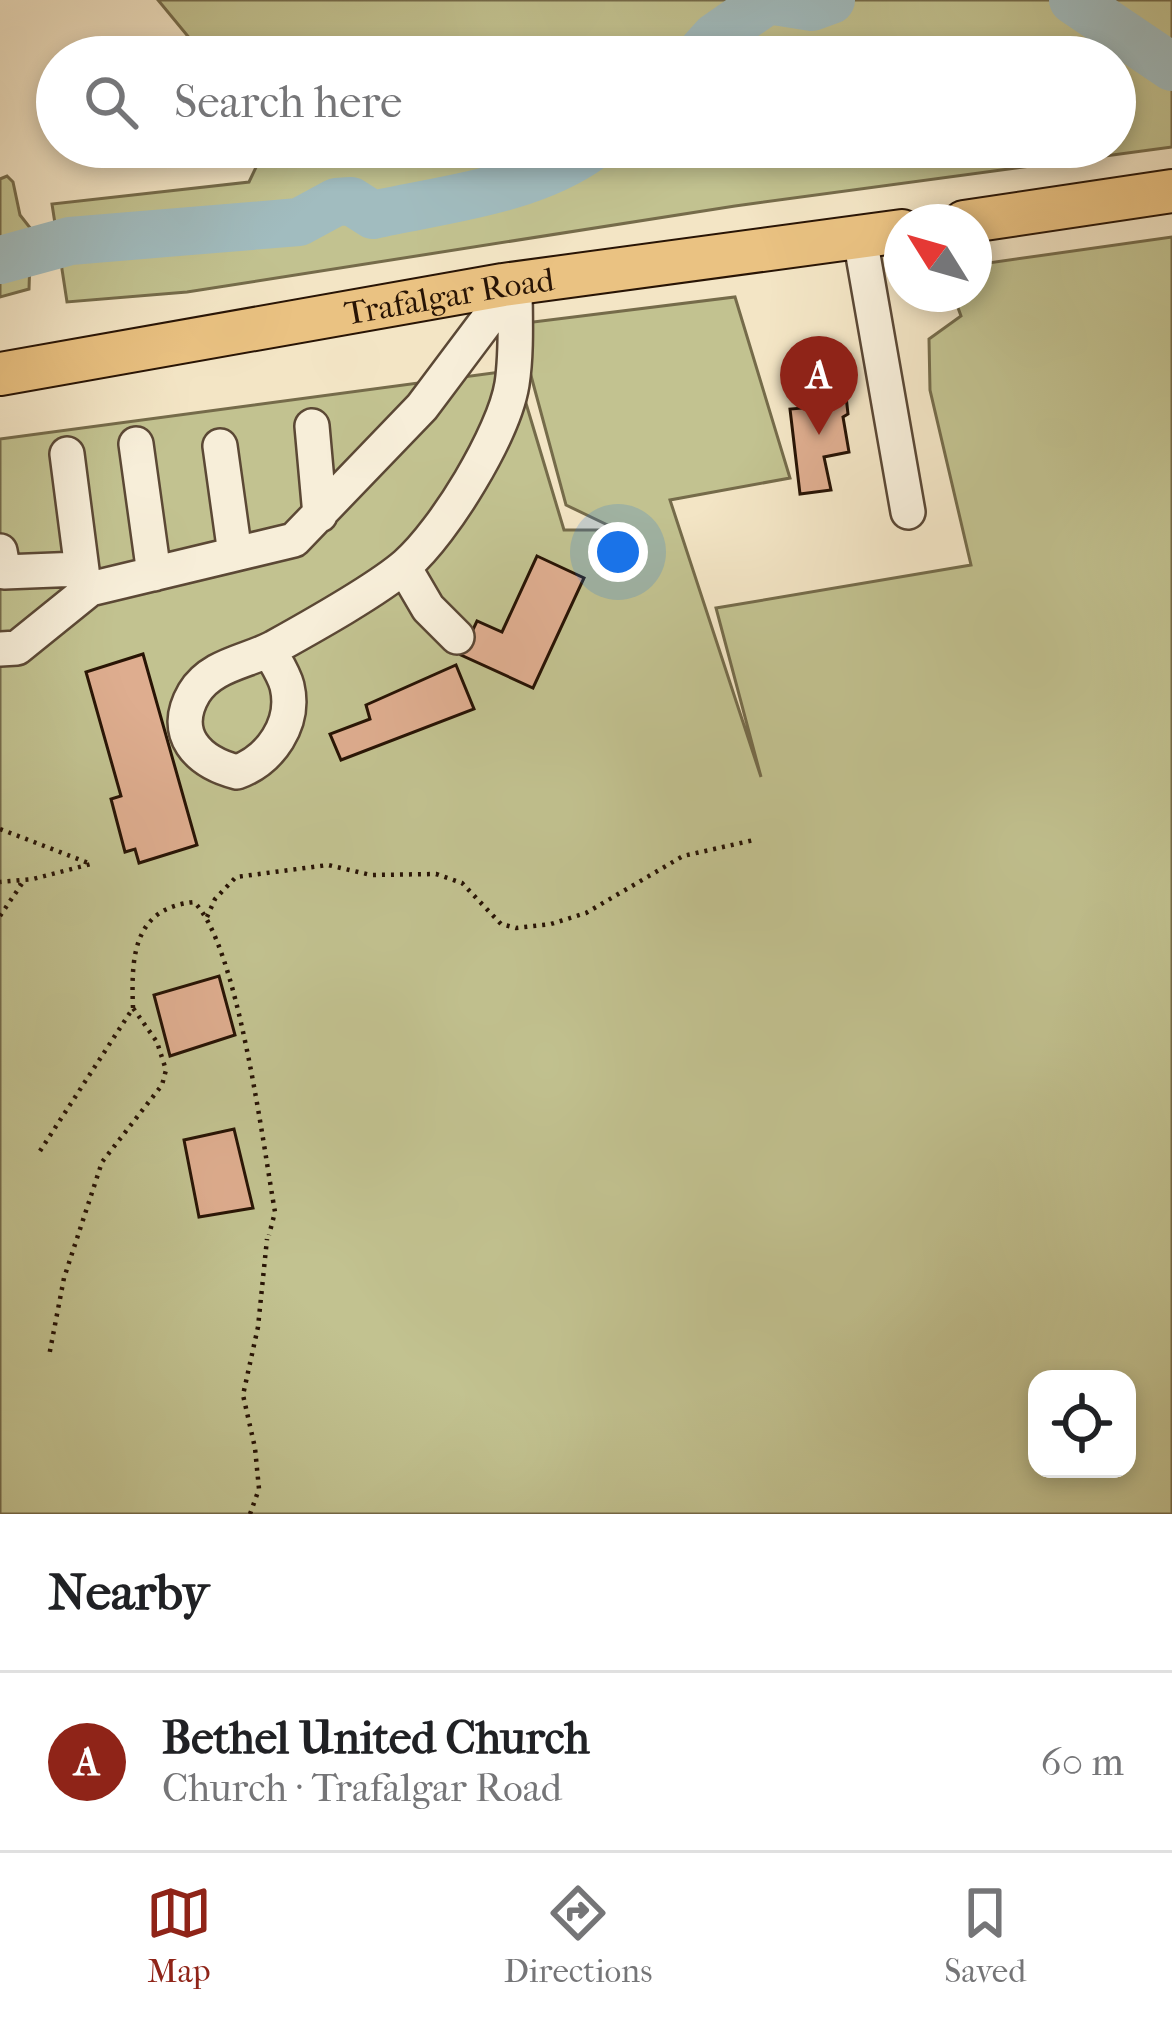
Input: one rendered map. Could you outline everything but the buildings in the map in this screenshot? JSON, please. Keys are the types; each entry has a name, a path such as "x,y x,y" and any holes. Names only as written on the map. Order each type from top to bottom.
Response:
{"main road":[{"path":"992,218 1172,190"},
{"name":"Trafalgar Road","path":"0,374 515,283 884,234"}],"lane":[{"path":"860,238 908,512"},
{"path":"1,564 83,581 154,574 294,540 422,407 515,283"},
{"path":"269,650 404,567 473,475 507,405 514,356 515,283"},
{"path":"312,425 320,515"},
{"path":"136,443 154,574"},
{"path":"220,446 235,554"},
{"path":"67,454 83,581"},
{"path":"404,567 428,608 457,637"},
{"path":"0,649 17,648 83,581"}],"path":[{"path":"0,829 91,864 0,882"},
{"path":"207,917 215,899 236,878 328,865 371,875 436,874 462,884 501,924 516,928 550,924 586,913 683,856 754,840"},
{"path":"0,882 23,883 0,916"},
{"path":"40,1151 133,1008 134,967 146,922 159,911 194,902 207,917 244,1034 275,1212 243,1395 259,1490 250,1514"},
{"path":"49,1356 64,1278 103,1162 162,1085 166,1070 157,1042 133,1008"}],"green space":[{"path":"158,0 1172,0 1172,147 1136,152 1136,36 188,36"},
{"path":"256,168 1016,168 735,206 187,292 67,302 52,204 249,182"},
{"path":"7,176 13,182 20,215 31,229 29,289 0,297 0,179"},
{"path":"1172,237 1172,1514 0,1514 0,439 516,370 564,530 618,530 566,505 517,324 735,297 790,478 670,500 761,777 716,608 971,565 930,390 929,339 961,316 960,312 992,312 992,262"}],"waterway":[{"path":"716,36 768,0 812,7 831,0"},
{"path":"1073,0 1126,36"},
{"path":"1136,43 1172,67"},
{"path":"0,260 70,241 299,222 336,202 351,201 373,215 515,184 555,168"}],"place":[{"name":"Bethel United Church","path":"819,435"}]}
